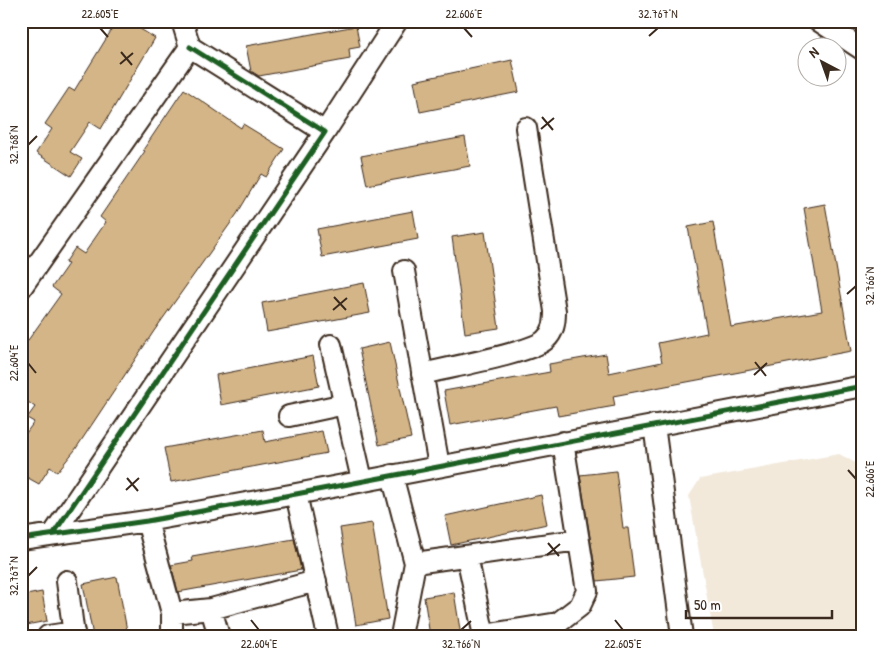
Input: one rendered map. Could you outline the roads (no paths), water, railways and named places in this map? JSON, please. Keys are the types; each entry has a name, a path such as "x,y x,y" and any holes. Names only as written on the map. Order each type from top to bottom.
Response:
{"street":[{"path":"182,21 190,47 325,132"},
{"path":"54,533 325,132 397,21"},
{"path":"818,21 863,50"},
{"path":"21,288 190,47"},
{"path":"422,374 529,348 547,339 552,331 555,312 526,128"},
{"path":"404,271 439,466"},
{"path":"331,345 362,480"},
{"path":"21,539 147,521 296,494 392,474 863,386"},
{"path":"289,416 345,404"},
{"path":"654,425 682,636"},
{"path":"467,556 484,636 558,623 580,606 587,591 563,442"},
{"path":"392,474 415,563 401,636"},
{"path":"296,494 328,636"},
{"path":"147,521 172,613 172,636"},
{"path":"415,563 578,540"},
{"path":"48,636 74,634 68,581"},
{"path":"172,613 212,609 316,581"},
{"path":"212,609 219,636"}]}
